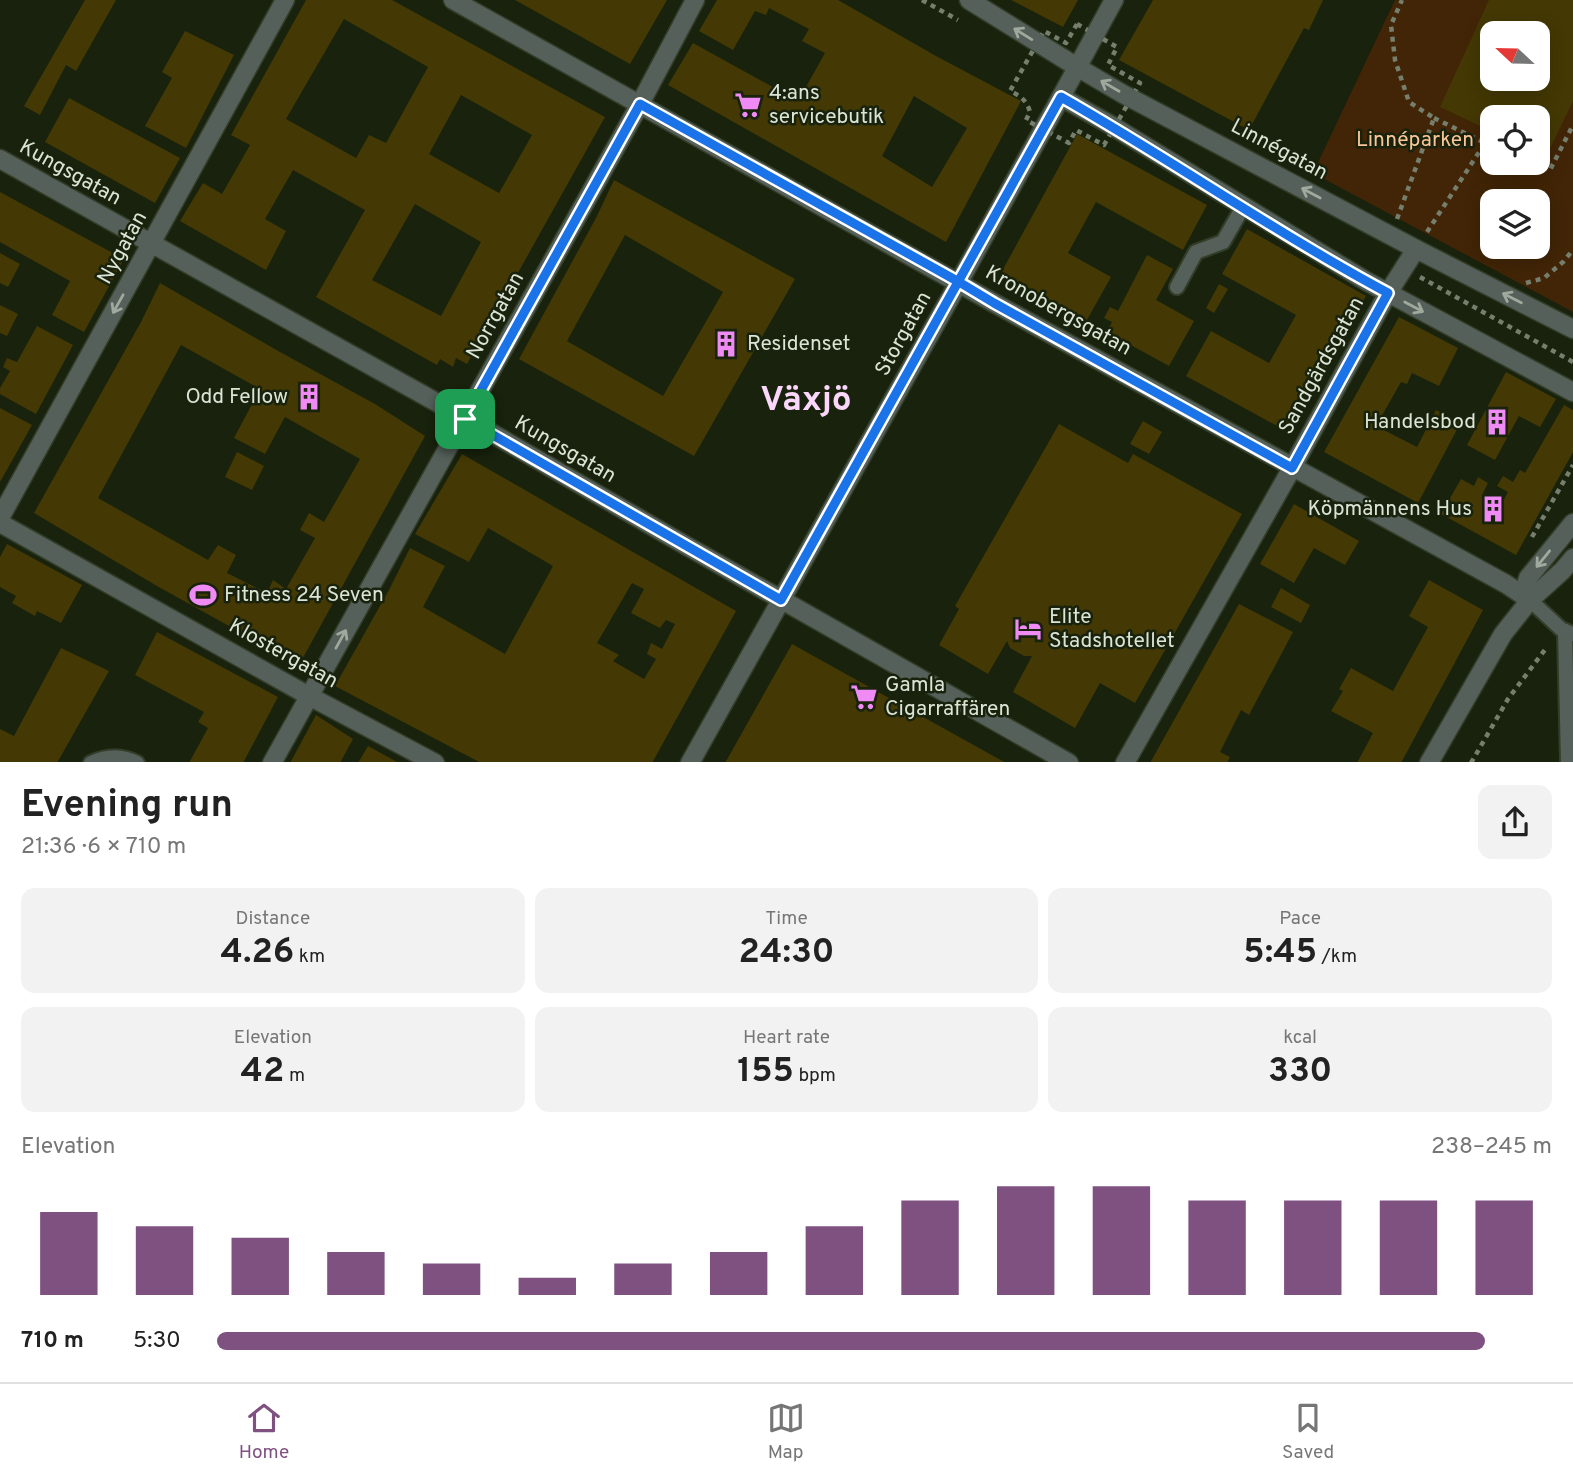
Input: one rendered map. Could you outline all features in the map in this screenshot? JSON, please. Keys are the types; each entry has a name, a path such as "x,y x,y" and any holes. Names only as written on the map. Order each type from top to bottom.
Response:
{"street":[{"name":"Nygatan","path":"0,518 285,0"},
{"name":"Kronobergsgatan","path":"453,0 1292,468 1506,584 1530,600"},
{"name":"Norrgatan","path":"272,762 640,104 695,0"},
{"name":"Linnégatan","path":"969,0 1123,94 1573,329"},
{"name":"Storgatan","path":"690,762 1114,0"},
{"path":"1061,97 1388,293 1573,392"},
{"name":"Kungsgatan","path":"0,159 1069,762"},
{"name":"Sandgärdsgatan","path":"1125,762 1388,293 1416,249"},
{"name":"Klostergatan","path":"0,523 435,762"},
{"path":"1530,600 1526,585 1528,578 1573,523"},
{"path":"1429,762 1503,634 1530,600 1573,558"}],"lane":[{"path":"1177,287 1196,253 1223,242 1243,207"},
{"path":"1530,600 1568,634 1568,762"},
{"path":"91,762 115,756 137,762"}],"path":[{"path":"1402,0 1391,24 1395,60 1409,102 1434,118 1480,141"},
{"path":"1391,235 1434,118"},
{"path":"1550,170 1573,125"},
{"path":"1416,249 1480,151"},
{"path":"1499,291 1544,278 1573,250"},
{"path":"1530,540 1573,465"},
{"path":"1471,762 1508,699 1568,634"}],"green space":[{"name":"Linnéparken","path":"1395,0 1573,0 1573,312 1313,173"}],"building":[{"path":"85,0 116,0 76,71 66,65 40,115 24,106"},
{"path":"306,0 392,0 605,117 467,364 456,358 453,367 440,359 437,365 316,297 365,210 293,170 265,219 286,231 266,270 180,221 203,183 222,194 250,145 231,135","holes":["344,19 428,67 386,143 369,135 356,158 286,119","461,95 532,135 499,193 429,154","415,204 481,242 441,316 372,280"]},
{"path":"515,0 667,0 630,64"},
{"path":"717,0 838,0 1021,101 946,242 668,85 693,43 798,101 825,53 802,41 809,29 769,8 766,15 755,11 733,50 699,31","holes":["914,96 967,128 932,187 882,156"]},
{"path":"1011,0 1078,0 1063,27"},
{"path":"1153,0 1323,0 1309,30 1304,28 1249,130 1119,60"},
{"path":"1489,0 1573,0 1573,101 1550,149 1550,105 1480,105 1480,126 1440,107"},
{"path":"185,31 234,55 186,148 145,126 172,78 162,72"},
{"path":"69,98 180,158 155,203 45,142"},
{"path":"1077,134 1207,205 1183,250 1096,202 1068,253 1111,277 1087,320 1001,273"},
{"path":"614,180 795,279 694,456 519,359","holes":["625,235 723,292 663,396 567,341"]},
{"path":"0,192 124,259 84,332 52,315 70,281 0,242"},
{"path":"1247,229 1366,296 1290,433 1186,376 1211,331 1269,363 1296,315 1222,274"},
{"path":"0,253 20,264 8,287 0,283"},
{"path":"1147,255 1173,269 1156,300 1194,321 1169,366 1107,332 1112,322 1104,318 1110,307 1118,311"},
{"path":"160,283 375,404 425,436 299,665 157,586 34,513","holes":["181,345 260,389 234,438 265,454 285,417 360,459 324,522 309,513 300,530 315,538 286,589 273,580 267,593 227,573 236,555 218,545 208,560 98,498"]},
{"path":"1219,284 1228,289 1214,313 1206,308"},
{"path":"0,305 18,314 7,336 0,333"},
{"path":"1399,317 1458,348 1439,386 1412,373 1407,384 1401,382 1376,426 1417,447 1436,410 1461,422 1418,503 1324,452"},
{"path":"37,326 73,345 36,414 0,394 0,388 10,371 3,367 7,358 17,362"},
{"name":"Handelsbod","path":"1506,372 1556,399 1540,427 1519,416 1495,460 1467,445"},
{"name":"Köpmännens Hus","path":"1564,405 1573,410 1573,452 1516,555 1441,514 1461,479 1474,486 1478,477 1488,483 1483,493 1502,503 1508,492 1497,486 1503,476 1513,482 1520,470 1525,473"},
{"path":"0,408 32,425 0,482"},
{"path":"1143,421 1162,432 1149,454 1130,444"},
{"path":"1059,424 1128,463 1133,454 1242,514 1135,703 1100,683 1075,728 1013,692 1032,656 1024,656 1010,648 1007,641 988,674 939,645 959,609 955,606"},
{"path":"237,452 264,466 252,490 225,477"},
{"path":"462,454 736,611 653,762 479,762 335,686 410,548 445,566 423,607 505,654 553,566 488,528 469,562 415,534","holes":["632,583 644,589 631,613 660,628 666,620 675,624 662,649 651,643 647,654 656,659 644,679 613,661 619,655 597,643"]},
{"path":"1294,504 1359,541 1345,565 1314,548 1294,583 1260,564"},
{"path":"7,544 82,585 61,623 37,611 35,616 12,603 16,596 0,587 0,557"},
{"path":"1429,580 1483,610 1402,762 1358,762 1373,733 1331,711 1343,691 1339,689 1351,668 1393,691 1428,627 1409,616"},
{"path":"1281,588 1310,605 1301,623 1271,607"},
{"path":"1239,604 1293,632 1249,715 1241,710 1220,752 1230,757 1228,762 1151,762"},
{"path":"157,632 278,697 244,762 190,762 208,728 198,722 204,712 135,675"},
{"path":"792,644 1004,762 726,762"},
{"path":"61,648 109,671 58,762 0,762 0,729 14,736"},
{"path":"316,715 353,739 341,762 291,762"},
{"path":"368,746 397,762 359,762"}],"place":[{"name":"4:ans servicebutik","path":"748,105"},
{"name":"Residenset","path":"726,344"},
{"name":"Odd Fellow","path":"309,397"},
{"name":"Handelsbod","path":"1497,422"},
{"name":"Köpmännens Hus","path":"1493,509"},
{"name":"Fitness 24 Seven","path":"203,595"},
{"name":"Elite Stadshotellet","path":"1028,629"},
{"name":"Gamla Cigarraffären","path":"864,697"}],"district":[{"name":"Växjö","path":"806,401"}],"route":[{"path":"465,419 640,104 959,282 994,303 1292,468 1388,293 1061,97 959,282 781,600 465,419"}]}
